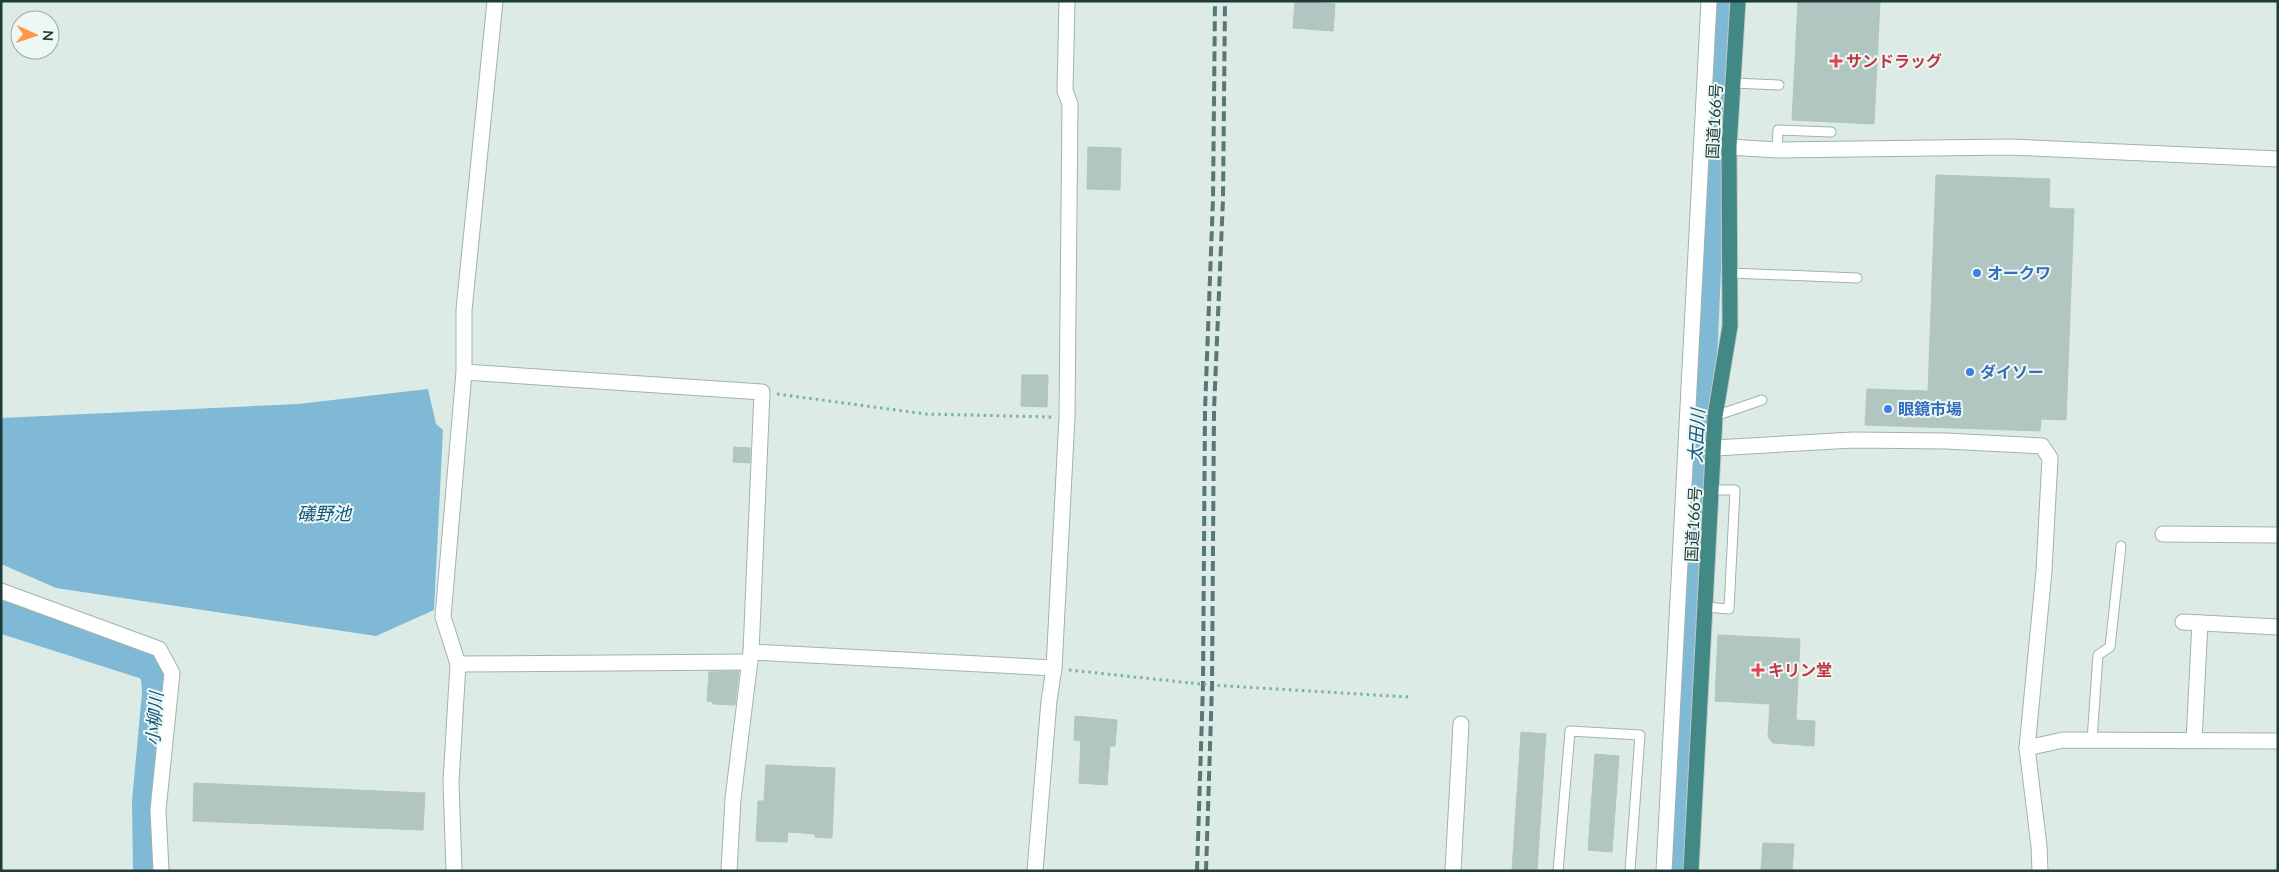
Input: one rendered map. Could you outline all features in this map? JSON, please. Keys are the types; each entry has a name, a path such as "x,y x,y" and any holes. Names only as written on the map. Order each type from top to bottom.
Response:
{"highway":[{"name":"国道166号","path":"1691,871 1715,448 1715,416 1730,326 1729,147 1738,1"}],"street":[{"path":"454,871 451,782 458,664 443,617 464,372 464,310 495,1"},
{"path":"1035,871 1049,701 1054,668 1067,417 1070,104 1065,91 1067,1"},
{"path":"1664,871 1709,1"},
{"path":"1729,147 1777,150 2008,147 2278,159"},
{"path":"464,372 762,392 750,657 732,799 729,871"},
{"path":"1715,448 1853,440 2042,446 2050,458 2044,571 2027,748 2039,846 2040,871"},
{"path":"2162,534 2278,535"},
{"path":"1,591 159,649 172,674 158,810 161,871"},
{"path":"2183,622 2278,627"},
{"path":"2194,740 2200,623"},
{"path":"458,664 750,657 1054,668"},
{"path":"1453,871 1461,724"},
{"path":"2027,748 2063,740 2278,741"}],"lane":[{"path":"1733,83 1779,85"},
{"path":"1777,150 1778,130 1831,132"},
{"path":"1731,273 1857,278"},
{"path":"1715,416 1762,400"},
{"path":"1706,607 1729,609 1735,490 1712,490"},
{"path":"2092,740 2098,655 2110,647 2121,546"},
{"path":"1558,871 1570,731 1640,735 1630,871"}],"path":[{"path":"762,392 926,414 1067,417"},
{"path":"1054,668 1211,685 1408,697"}],"water":[{"name":"礒野池","path":"428,389 436,424 443,430 434,610 376,636 56,588 1,564 1,418 298,404"}],"building":[{"path":"1295,1 1335,4 1333,31 1293,28"},
{"name":"サンドラッグ","path":"1798,1 1880,1 1874,124 1792,120"},
{"path":"1088,147 1121,148 1120,190 1087,189"},
{"path":"1936,175 2050,179 2049,208 2074,209 2066,420 2041,419 2040,431 1865,425 1867,389 1928,391"},
{"path":"1022,375 1048,375 1047,407 1021,406"},
{"path":"734,447 750,448 750,463 733,462"},
{"name":"キリン堂","path":"1718,635 1800,639 1796,720 1815,721 1814,746 1773,743 1768,737 1770,704 1715,701"},
{"path":"739,671 735,705 713,704 713,702 707,701 709,672"},
{"path":"1075,716 1117,720 1115,746 1110,746 1107,785 1079,783 1081,741 1074,740"},
{"path":"1521,732 1546,734 1537,871 1512,871"},
{"path":"1595,754 1619,756 1612,852 1588,850"},
{"path":"766,765 835,768 832,838 815,837 815,834 788,832 787,842 756,841 758,801 764,801"},
{"path":"194,783 425,793 423,830 193,821"},
{"path":"1763,843 1794,844 1792,871 1761,871"}],"waterway":[{"name":"太田川","path":"1676,871 1684,742 1717,1"},
{"name":"小柳川","path":"1,617 151,665 157,676 158,693 148,802 149,871"}],"railway":[{"path":"1197,871 1203,685 1205,410 1213,199 1215,1"},
{"path":"1206,871 1212,685 1214,410 1223,199 1225,1"}],"place":[{"name":"サンドラッグ","path":"1836,61"},
{"name":"オークワ","path":"1977,273"},
{"name":"ダイソー","path":"1970,372"},
{"name":"眼鏡市場","path":"1888,409"},
{"name":"キリン堂","path":"1758,670"}]}
